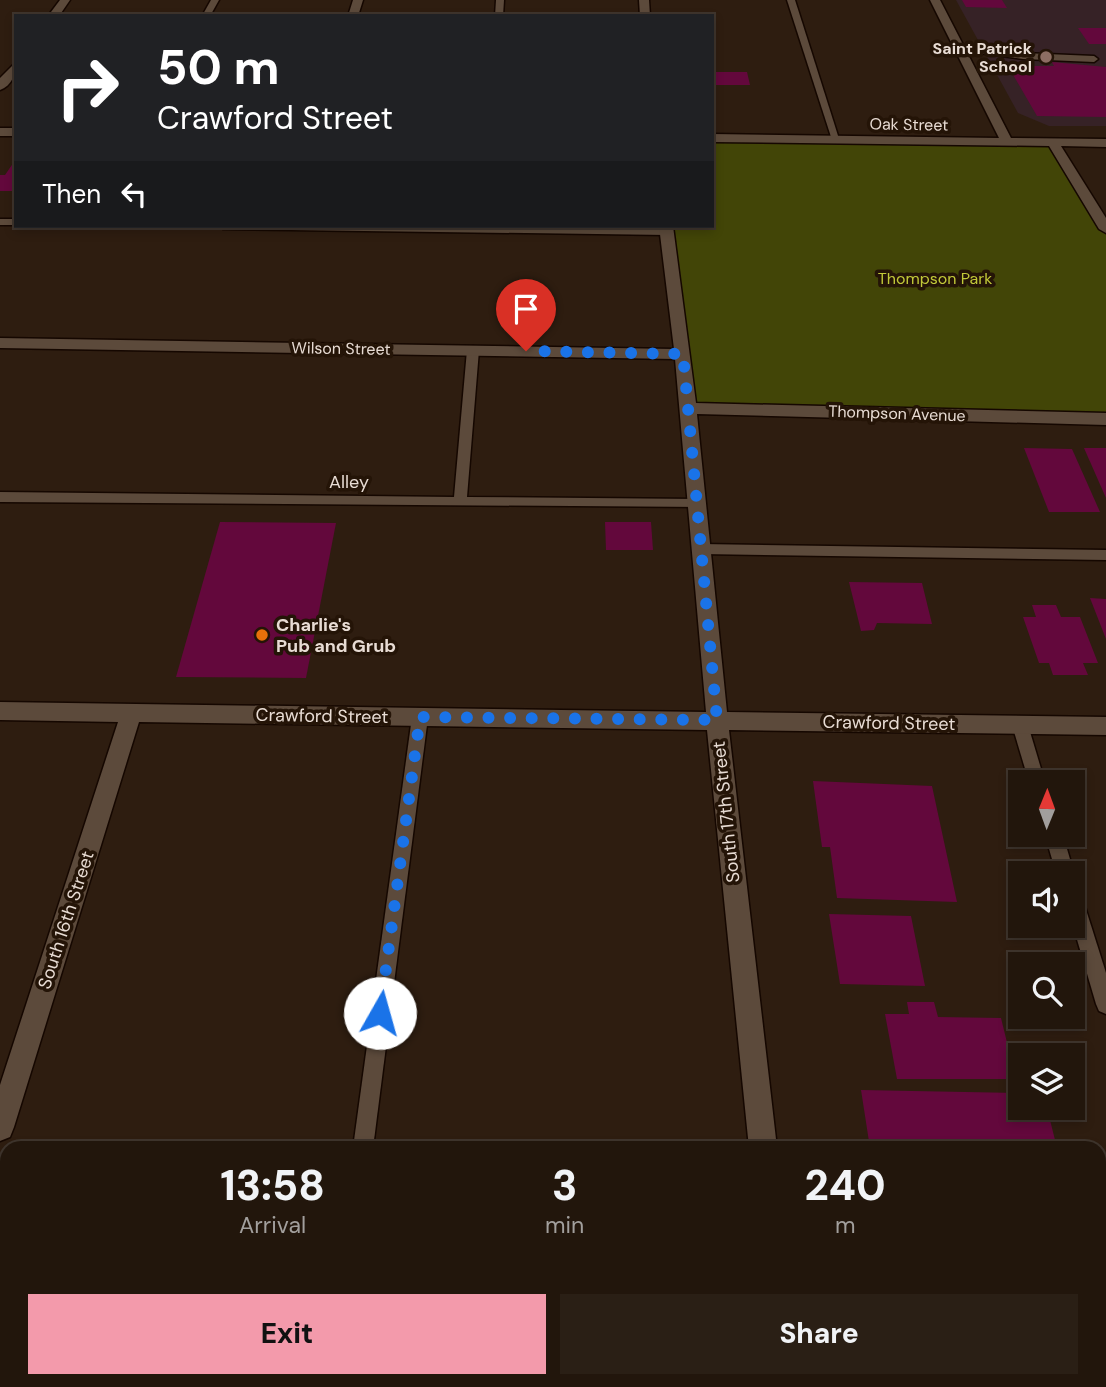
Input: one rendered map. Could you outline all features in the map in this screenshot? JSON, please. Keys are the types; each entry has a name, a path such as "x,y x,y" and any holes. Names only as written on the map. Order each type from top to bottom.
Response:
{"street":[{"path":"935,0 1007,142"},
{"path":"0,86 14,68"},
{"name":"Oak Street","path":"714,138 1106,143"},
{"path":"1053,143 1106,229"},
{"name":"South 17th Street","path":"666,229 683,354 717,720 762,1141"},
{"name":"Wilson Street","path":"0,343 683,354"},
{"name":"Thompson Avenue","path":"688,408 1106,419"},
{"name":"Crawford Street","path":"0,711 1106,726"},
{"name":"South 16th Street","path":"0,1127 131,714"}],"lane":[{"path":"791,0 836,140"},
{"path":"960,48 1023,56 1094,59"},
{"path":"473,228 666,229"},
{"path":"460,502 473,351"},
{"name":"Alley","path":"0,497 697,504"},
{"path":"701,548 1106,555"},
{"path":"364,1141 420,717"},
{"path":"1020,725 1033,770"},
{"path":"1085,936 1106,1004"}],"shaded area":[{"name":"Saint Patrick School","path":"956,0 1106,0 1106,126 1049,126 1018,113"}],"green space":[{"name":"Thompson Park","path":"714,138 1053,143 1106,229 1106,419 688,408 665,228 714,228"}],"building":[{"path":"962,0 1002,0 1007,8 966,7"},
{"path":"1078,28 1106,28 1106,44 1089,44"},
{"path":"1052,62 1106,67 1106,117 1037,116 1008,66 1054,66"},
{"path":"714,72 747,72 750,85 714,85"},
{"path":"14,162 14,191 0,191 0,175 5,175"},
{"path":"1024,448 1072,449 1100,512 1049,512"},
{"path":"1084,448 1106,448 1106,498"},
{"path":"220,522 336,523 306,678 176,677"},
{"path":"605,522 651,522 653,550 606,550"},
{"path":"849,582 922,583 932,624 877,623 874,630 861,631"},
{"path":"1090,598 1106,599 1106,639"},
{"path":"1032,605 1056,605 1061,617 1080,617 1098,663 1083,663 1088,675 1053,675 1049,663 1039,663 1023,617 1036,617"},
{"path":"813,781 932,786 957,902 837,898 830,847 822,847"},
{"path":"829,914 911,916 925,986 840,984"},
{"path":"907,1002 934,1002 938,1017 1001,1018 1008,1046 1008,1079 897,1079 885,1014 909,1014"},
{"path":"861,1090 1008,1093 1008,1120 1050,1120 1055,1141 869,1141"}],"place":[{"name":"Saint Patrick School","path":"1046,57"},
{"name":"Charlie's Pub and Grub","path":"262,635"}],"route":[{"path":"380,1013 420,717 717,720 683,354 526,351"}]}
